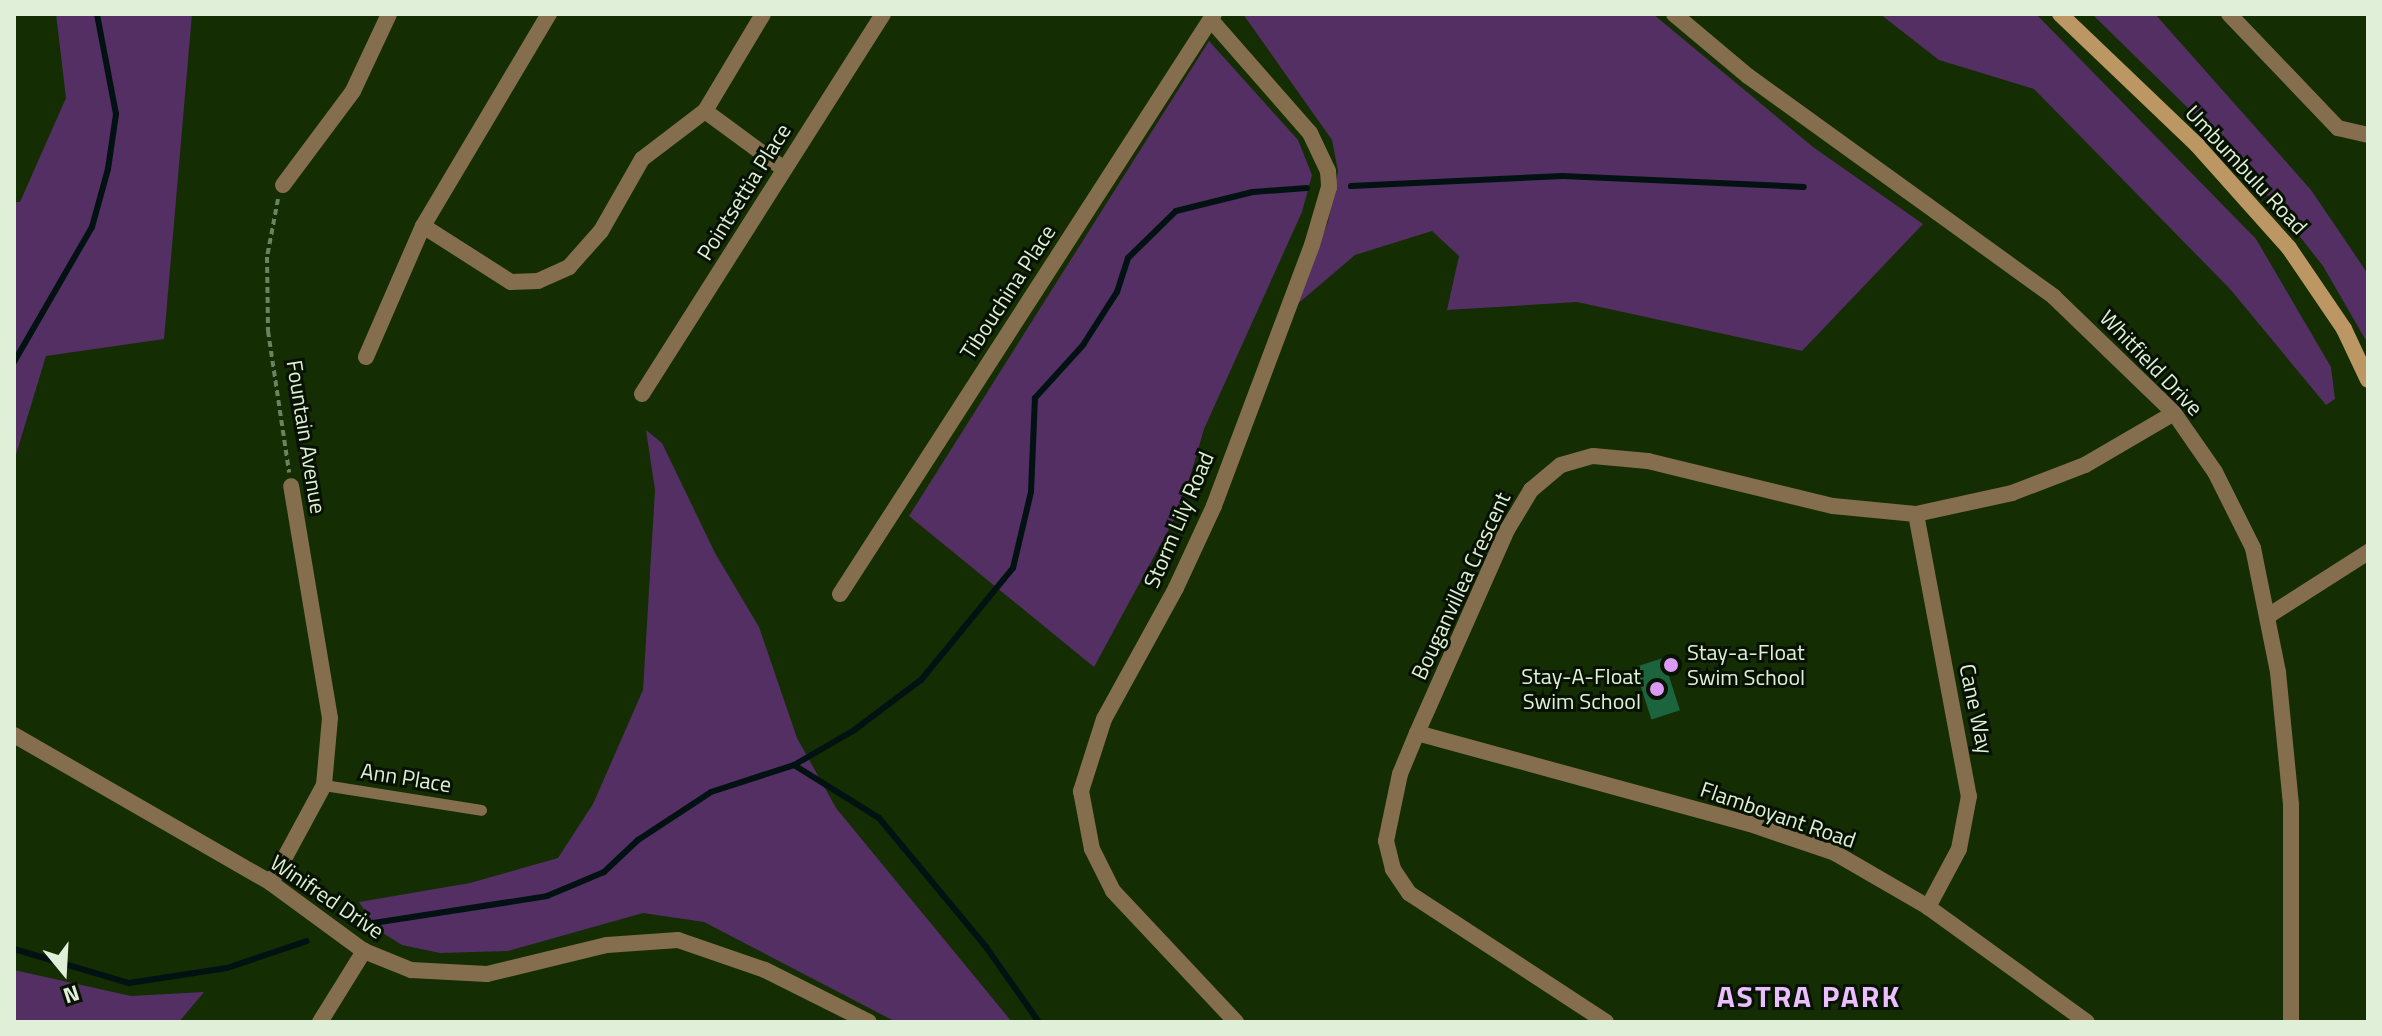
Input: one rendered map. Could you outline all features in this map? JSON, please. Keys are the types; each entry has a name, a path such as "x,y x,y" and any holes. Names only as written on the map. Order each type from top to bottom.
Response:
{"main road":[{"name":"Umbumbulu Road","path":"2060,14 2197,145 2289,248 2344,329 2368,380"}],"street":[{"path":"283,185 353,91 389,14"},
{"path":"366,357 423,226 549,14"},
{"path":"423,226 511,282 525,284 554,276 583,255 642,159 705,111 763,14"},
{"name":"Pointsettia Place","path":"642,394 883,14"},
{"name":"Whitfield Drive","path":"1674,14 1748,76 2054,297 2174,413 2241,519 2253,548 2268,616 2291,805 2291,1022"},
{"path":"2229,14 2338,128 2368,135"},
{"name":"Tibouchina Place","path":"840,594 1212,17"},
{"name":"Storm Lily Road","path":"1212,17 1310,133 1328,171 1329,187 1312,245 1214,506 1176,588 1104,719 1081,791 1092,849 1113,891 1236,1022"},
{"path":"705,111 784,169"},
{"name":"Bouganvillea Crescent","path":"1606,1022 1409,893 1400,881 1386,841 1387,825 1417,733 1516,512 1561,465 1593,456 1648,461 1833,506 1916,514 2012,493 2085,465 2174,413"},
{"name":"Fountain Avenue","path":"271,883 324,785 330,705 291,486"},
{"name":"Cane Way","path":"1916,514 1969,796 1959,849 1928,907"},
{"path":"2268,616 2368,552"},
{"name":"Flamboyant Road","path":"1417,733 1764,829 1835,853 1928,907 2087,1022"},
{"name":"Winifred Drive","path":"14,735 271,883 364,951 411,970 487,974 607,945 678,940 765,970 869,1022"},
{"path":"320,1022 364,951"}],"lane":[{"name":"Ann Place","path":"324,785 481,810"}],"path":[{"name":"Fountain Avenue","path":"283,185 273,216 266,285 268,331 291,486"}],"shaded area":[{"path":"56,14 192,14 164,339 46,356 14,461 14,202 20,202 66,98"},
{"path":"1243,14 1653,14 1813,147 1923,224 1802,351 1577,302 1447,310 1459,256 1432,231 1355,255 1294,307 1328,222 1338,171 1332,140"},
{"path":"1880,14 2036,14 2256,239 2331,367 2335,399 2326,405 2230,289 2034,89 1939,60"},
{"path":"2092,14 2155,14 2311,190 2368,274 2368,344 2323,266 2235,154"},
{"path":"1209,41 1298,140 1312,175 1302,212 1204,429 1182,505 1094,667 909,516"},
{"path":"646,430 662,443 715,553 759,627 797,738 836,808 1012,1022 896,1022 704,922 643,913 508,951 440,953 402,945 378,930 359,902 470,883 558,858 593,804 643,690 655,490"},
{"path":"14,970 131,996 204,992 179,1022 14,1022"}],"building":[{"name":"Stay-A-Float Swim School","path":"1663,658 1680,710 1651,720 1634,667"}],"waterway":[{"path":"14,362 92,227 108,169 116,114 97,14"},
{"path":"1351,186 1563,176 1804,187"},
{"path":"367,924 547,896 604,872 638,840 711,792 794,765 853,731 921,680 1013,568 1031,492 1035,398 1083,345 1117,292 1128,258 1176,211 1253,192 1307,188"},
{"path":"794,765 879,818 986,947 1039,1022"},
{"path":"14,949 129,983 227,968 307,941"}],"place":[{"name":"Stay-a-Float Swim School","path":"1671,665"},
{"name":"Stay-A-Float Swim School","path":"1657,689"}],"district":[{"name":"ASTRA PARK","path":"1809,996"}]}
